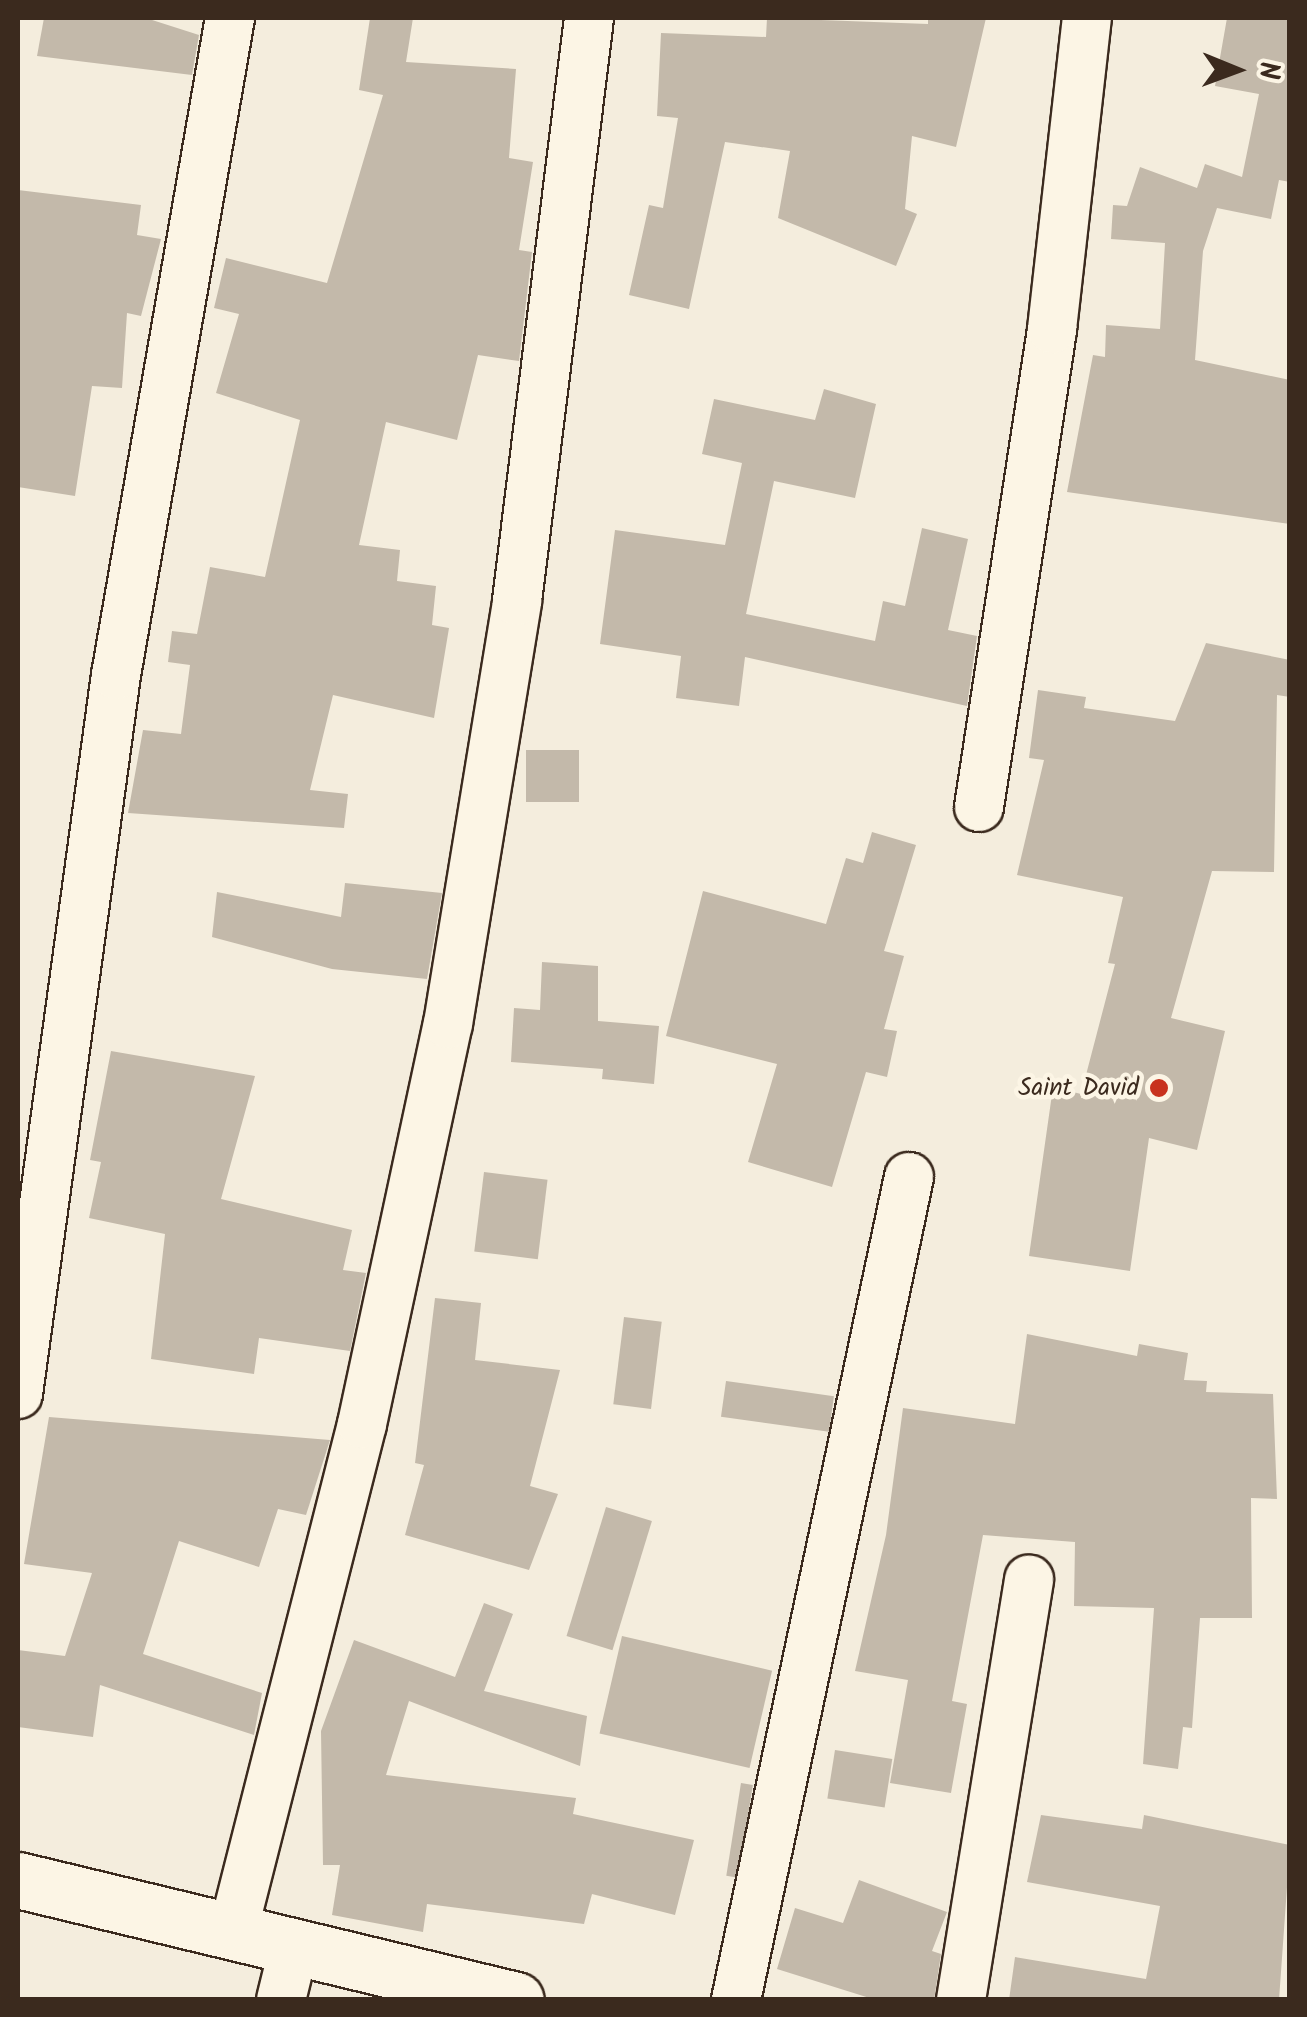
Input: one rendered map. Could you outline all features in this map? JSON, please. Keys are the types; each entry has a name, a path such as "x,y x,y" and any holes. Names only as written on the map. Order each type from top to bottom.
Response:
{"main road":[{"path":"18,1880 516,2000"}],"street":[{"path":"18,1394 116,675 230,18"},
{"path":"234,1930 362,1424 448,1024 517,601 589,18"},
{"path":"979,807 1052,330 1088,18"},
{"path":"736,2000 909,1178"},
{"path":"961,2000 1029,1578"},
{"path":"281,2000 294,1947"}],"building":[{"path":"44,18 149,19 199,35 192,75 37,56"},
{"path":"370,18 413,18 406,62 516,69 509,158 533,162 519,250 532,252 519,361 478,355 457,440 386,422 359,545 400,550 397,581 436,586 432,625 449,628 434,718 333,695 310,790 348,794 344,828 128,813 143,730 181,734 190,665 168,662 172,631 197,634 210,567 265,577 300,420 216,393 239,314 214,308 226,258 327,283 383,95 359,90"},
{"path":"767,18 928,24 928,18 986,18 956,147 912,136 905,209 917,214 896,266 778,218 790,151 725,142 689,309 629,295 649,205 663,208 678,118 657,116 661,33 766,37"},
{"path":"1227,18 1290,18 1290,182 1279,180 1271,219 1217,208 1203,251 1195,360 1290,380 1290,524 1067,492 1093,355 1105,357 1106,325 1160,329 1165,243 1111,239 1113,205 1127,206 1140,167 1197,188 1205,164 1242,177 1259,94 1215,86"},
{"path":"18,190 141,205 137,235 161,239 141,316 127,313 122,388 92,386 75,496 18,487"},
{"path":"824,389 876,404 855,498 774,481 746,614 875,641 883,601 905,606 922,528 968,539 948,630 977,636 967,706 745,657 739,706 676,698 681,656 600,644 615,530 725,545 742,463 702,454 714,399 815,420"},
{"path":"1206,643 1290,660 1290,697 1277,695 1274,872 1212,871 1171,1018 1225,1031 1197,1150 1149,1138 1130,1271 1029,1256 1053,1087 1081,1094 1115,964 1108,963 1123,897 1017,875 1044,760 1029,758 1038,690 1086,697 1084,708 1175,721"},
{"path":"526,750 579,750 579,802 526,802"},
{"path":"872,832 916,845 884,951 904,956 884,1029 897,1031 887,1077 866,1072 832,1187 748,1162 777,1064 666,1036 703,891 826,924 846,858 863,863"},
{"path":"345,883 442,893 427,979 332,969 212,937 217,892 341,917"},
{"path":"542,962 598,966 598,1021 659,1026 654,1084 602,1079 603,1069 511,1062 514,1008 540,1010"},
{"path":"111,1051 255,1076 221,1199 352,1230 343,1270 366,1273 350,1351 259,1338 254,1374 151,1359 165,1234 89,1218 101,1162 90,1160"},
{"path":"484,1172 548,1180 538,1259 474,1251"},
{"path":"435,1298 481,1303 475,1360 560,1370 530,1486 558,1494 529,1570 405,1535 424,1465 415,1463"},
{"path":"624,1317 662,1322 651,1409 613,1404"},
{"path":"1027,1334 1137,1356 1139,1344 1188,1353 1184,1380 1207,1381 1206,1392 1273,1394 1277,1499 1251,1498 1252,1618 1200,1618 1192,1728 1183,1727 1178,1769 1143,1764 1154,1608 1074,1606 1075,1542 983,1535 952,1701 967,1704 951,1793 890,1783 908,1680 855,1671 886,1535 903,1408 1015,1424"},
{"path":"726,1381 834,1396 829,1432 721,1417"},
{"path":"49,1417 330,1440 306,1515 278,1509 259,1567 179,1541 143,1654 262,1693 254,1735 100,1685 93,1737 18,1727 18,1650 65,1656 92,1573 24,1564"},
{"path":"606,1507 652,1521 612,1650 567,1636"},
{"path":"484,1603 513,1614 484,1691 587,1716 580,1766 409,1701 386,1775 576,1798 573,1814 694,1840 675,1915 592,1894 584,1924 427,1904 423,1932 332,1915 340,1865 323,1865 321,1731 354,1640 455,1677"},
{"path":"622,1636 772,1671 750,1768 600,1733"},
{"path":"835,1750 892,1759 885,1807 827,1798"},
{"path":"741,1783 753,1785 738,1878 726,1876"},
{"path":"1041,1815 1142,1829 1144,1815 1290,1845 1279,2000 1009,2000 1015,1957 1146,1979 1160,1906 1027,1882"},
{"path":"859,1880 947,1912 932,1951 941,1954 934,2000 876,2000 777,1969 795,1908 843,1923"}],"place":[{"name":"Saint David","path":"1159,1088"}]}
